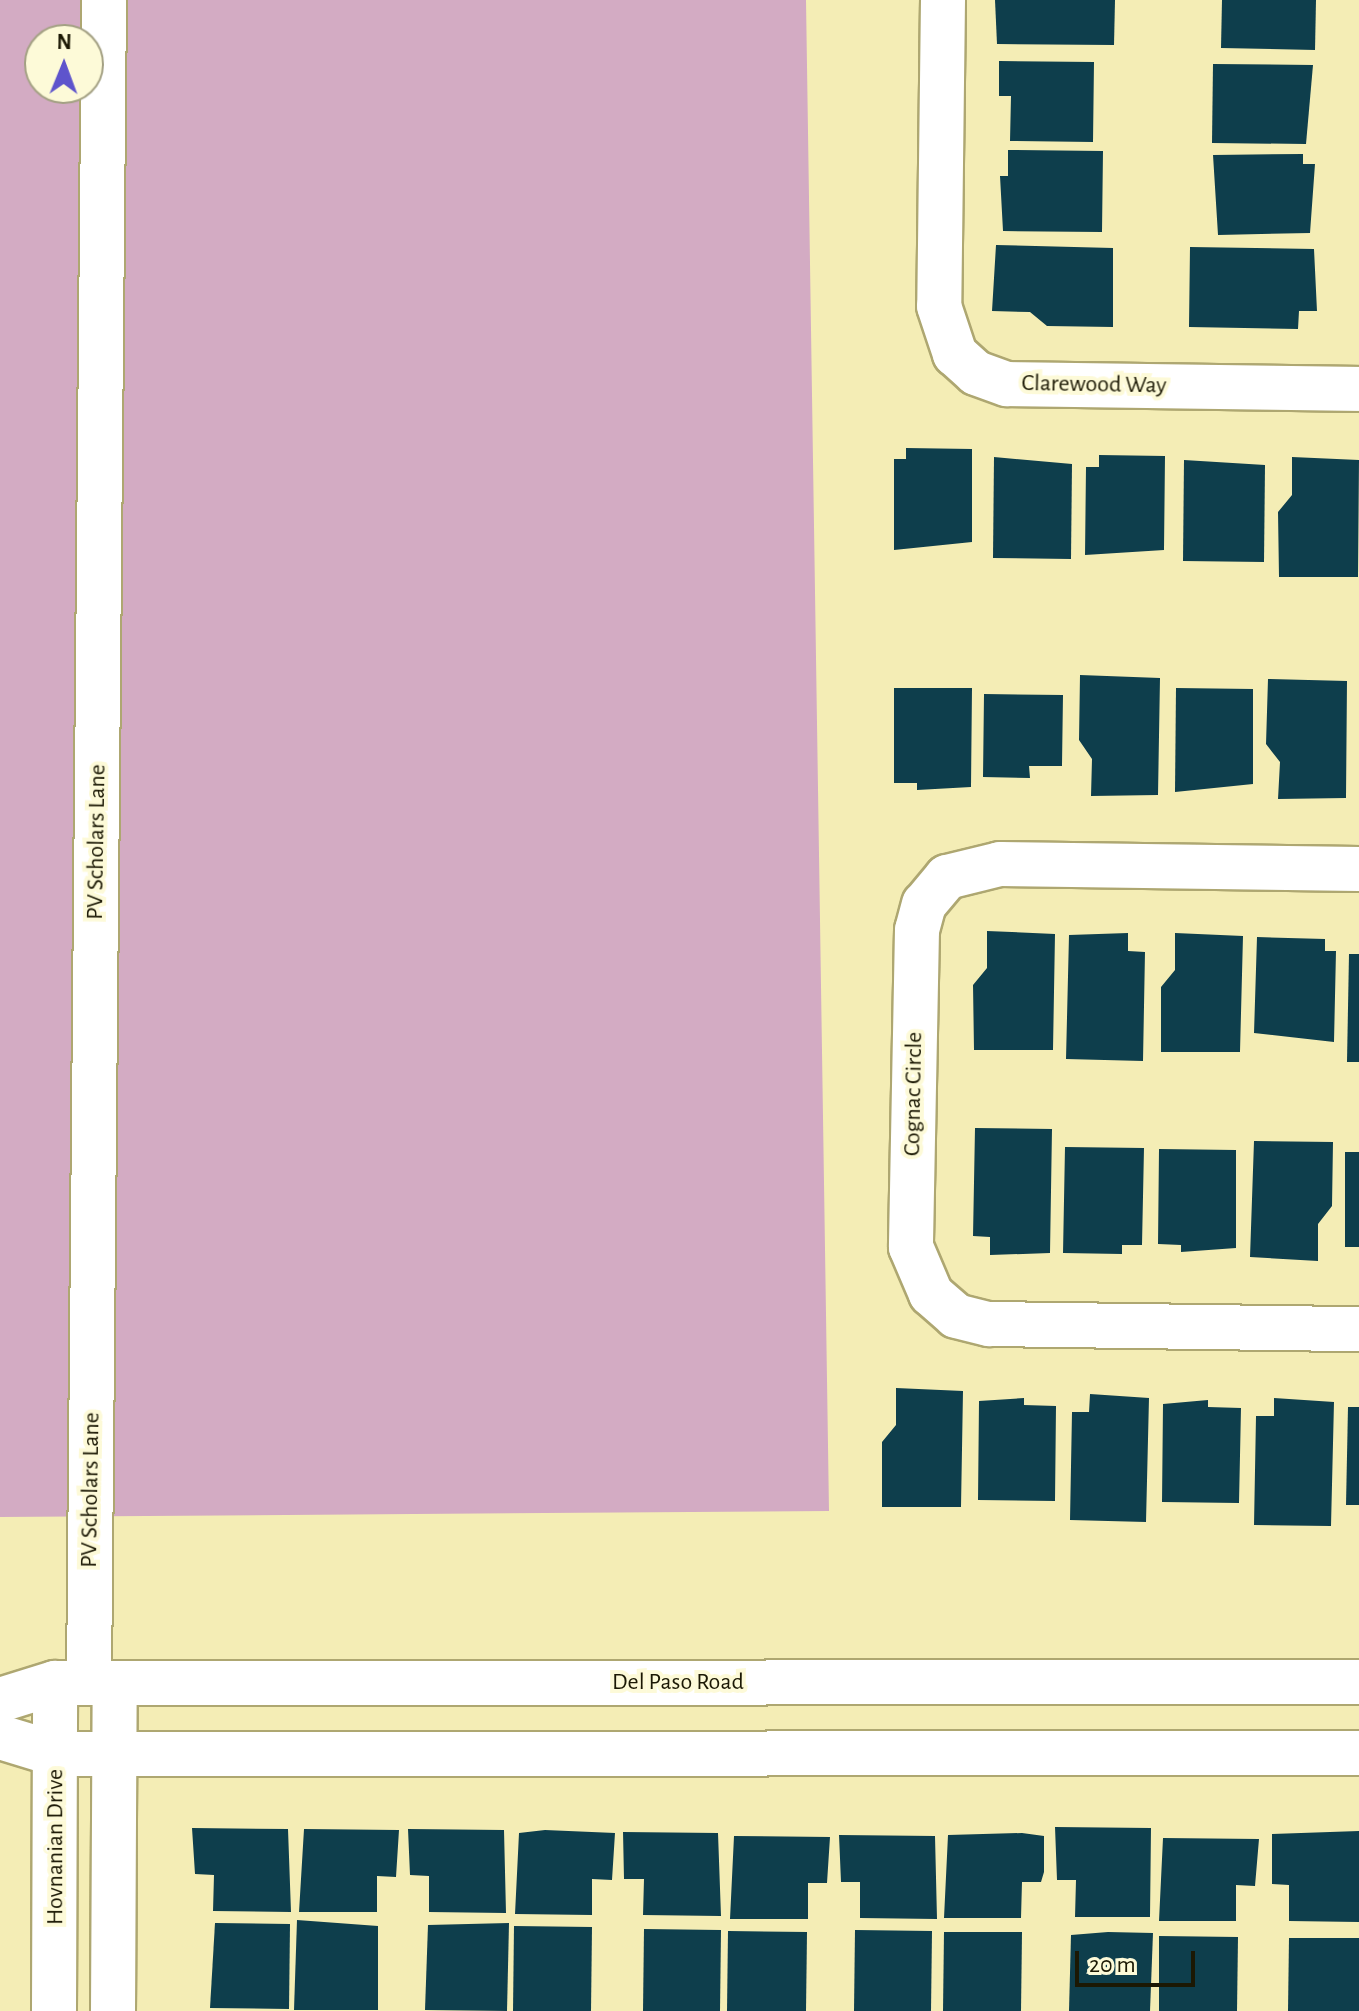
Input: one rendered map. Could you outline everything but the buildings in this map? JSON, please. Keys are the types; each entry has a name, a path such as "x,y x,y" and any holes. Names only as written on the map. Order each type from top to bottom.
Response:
{"street":[{"name":"PV Scholars Lane","path":"87,1683 104,0"},
{"name":"Clarewood Way","path":"943,0 939,306 955,354 976,373 1007,384 1359,389"},
{"name":"Cognac Circle","path":"1359,869 1000,864 947,877 924,904 917,930 911,1247 931,1294 956,1316 989,1324 1359,1329"},
{"name":"Del Paso Road","path":"0,1700 87,1683 1359,1682"},
{"path":"87,1683 116,1753 113,2011"},
{"name":"Hovnanian Drive","path":"54,2011 56,1754 87,1683"},
{"path":"0,1737 56,1754 1359,1753"}],"shaded area":[{"path":"0,0 806,0 829,1511 0,1517"}]}
